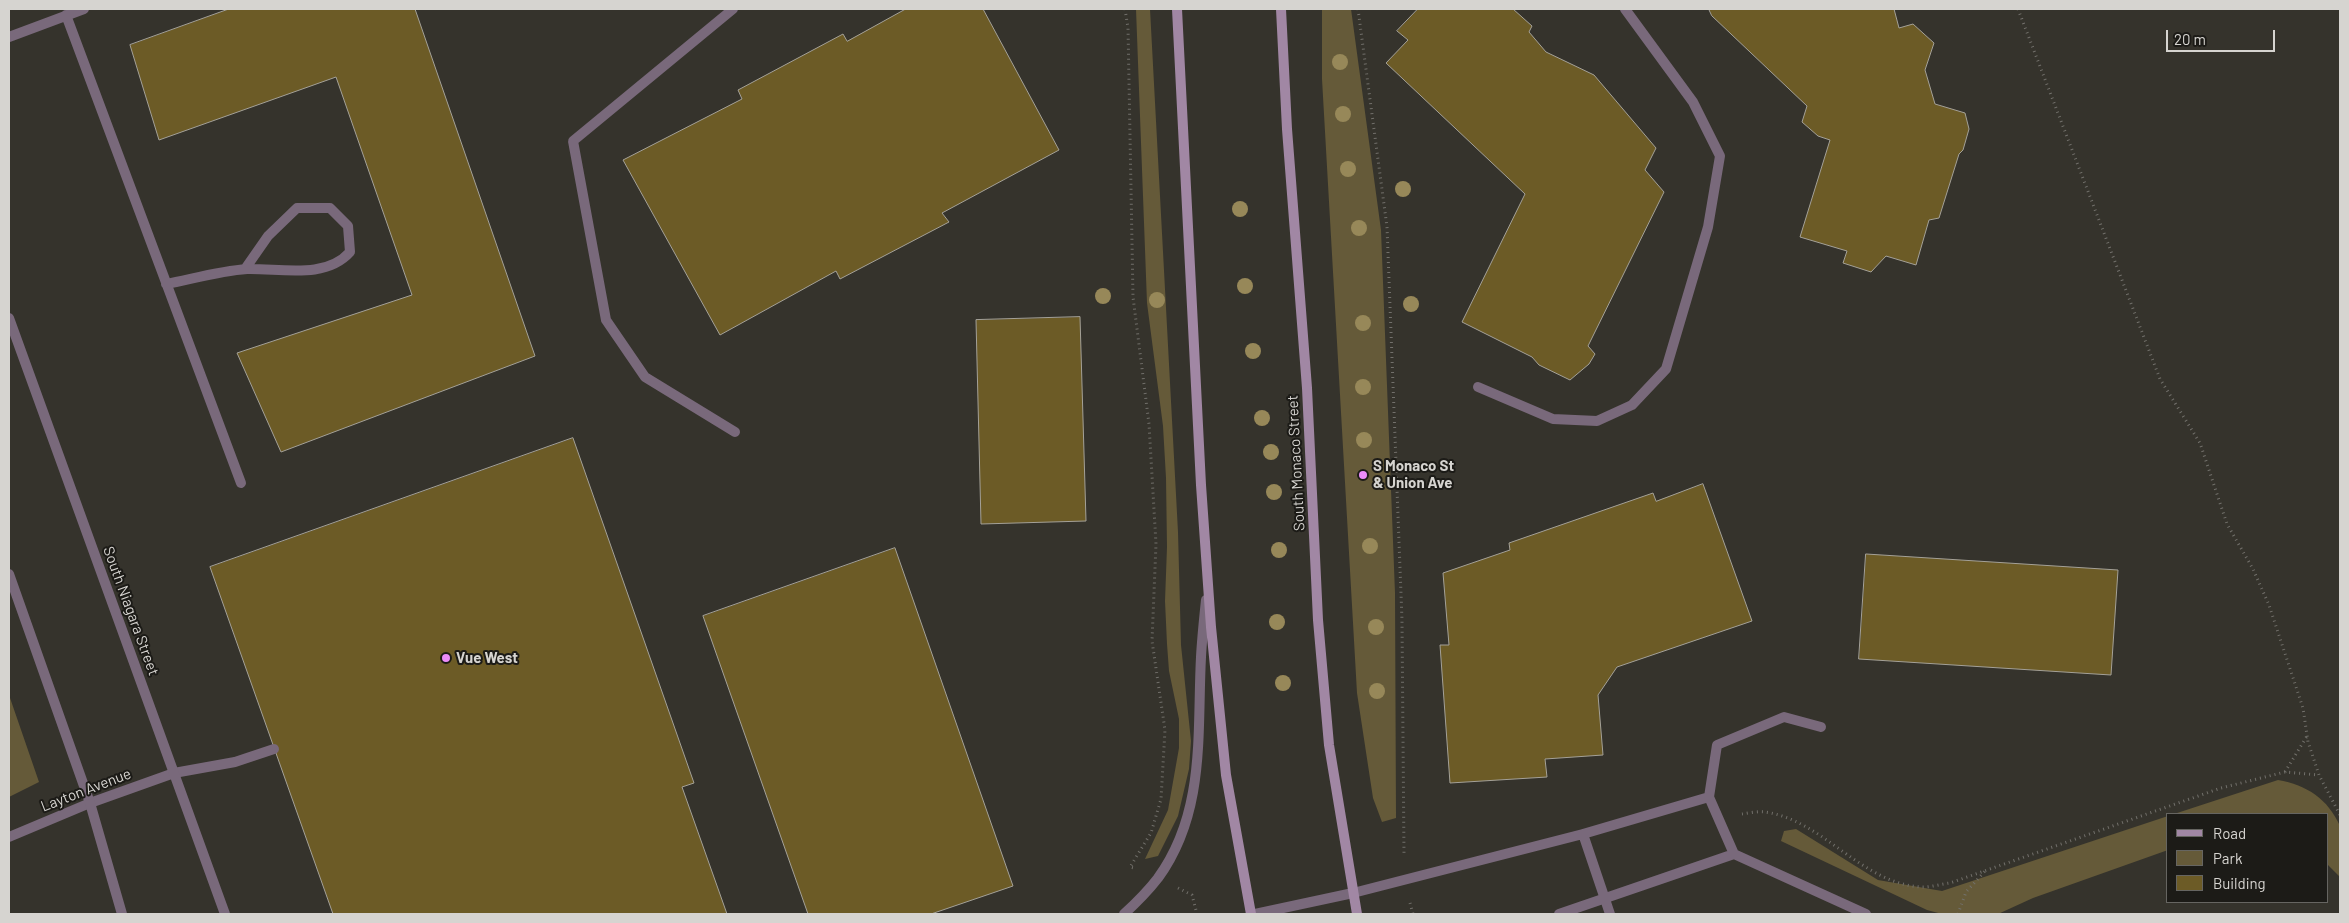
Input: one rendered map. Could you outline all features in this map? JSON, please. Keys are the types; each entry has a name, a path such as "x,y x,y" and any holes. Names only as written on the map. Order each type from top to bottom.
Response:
{"main road":[{"path":"1177,9 1201,485 1208,582 1226,775 1253,914"},
{"name":"South Monaco Street","path":"1281,9 1287,129 1307,388 1318,620 1329,745 1357,914"}],"street":[{"path":"9,37 84,9"},
{"path":"733,9 572,141 606,320 645,377 735,432"},
{"path":"1478,387 1553,418 1597,421 1632,405 1666,369 1708,227 1720,156 1693,102 1625,9"},
{"path":"66,15 240,483"},
{"path":"166,284 245,269 321,269 340,262 350,252 348,226 330,208 297,208 268,236 245,269"},
{"name":"South Niagara Street","path":"9,318 226,914"},
{"path":"9,574 90,803 122,914"},
{"path":"1124,914 1158,877 1183,827 1197,773 1201,657 1208,582"},
{"path":"1821,727 1784,717 1717,745 1709,798 1734,854 1866,914"},
{"name":"Layton Avenue","path":"9,837 90,803 174,773 234,762 274,748"},
{"path":"1253,914 1353,893 1583,834 1709,798"},
{"path":"1583,834 1610,914"},
{"path":"1559,914 1734,854"}],"path":[{"path":"1125,9 1128,28 1133,297 1149,424 1156,544 1152,641 1165,730 1161,799 1151,833 1130,867 1158,877 1192,895 1197,914"},
{"path":"1358,9 1387,227 1402,620 1404,879 1413,914"},
{"path":"2018,9 2160,379 2200,443 2227,524 2253,569 2269,605 2303,708 2307,736 2319,775 2340,815"},
{"path":"2285,772 2307,736"},
{"path":"1717,816 1765,812 1796,822 1896,882 1923,887 1950,883 2221,788 2285,772 2319,775"},
{"path":"1958,914 1966,892 1986,870"}],"green space":[{"path":"1136,9 1150,9 1178,532 1181,645 1191,741 1189,769 1178,816 1158,856 1145,859 1168,810 1179,748 1179,719 1169,671 1167,644 1165,601 1167,547 1166,478 1163,426 1147,303"},
{"path":"1322,9 1351,9 1381,230 1395,593 1396,818 1382,822 1373,798 1357,693 1322,79"},
{"path":"9,695 39,782 9,797"},
{"path":"2278,780 2288,782 2315,795 2323,801 2335,816 2340,826 2340,877 2329,866 2329,813 2177,813"},
{"path":"2166,817 2166,851 2033,898 1998,914 1942,914 1927,910 1781,841 1784,831 1796,829 1878,880 1942,891"}],"building":[{"path":"229,9 415,9 535,356 281,452 237,353 412,295 336,77 159,140 130,45"},
{"path":"906,9 983,9 1059,150 942,213 949,222 840,279 836,271 720,335 623,160 742,99 738,90 843,34 847,41"},
{"path":"1418,9 1513,9 1532,26 1529,32 1546,52 1594,75 1656,148 1645,170 1664,192 1588,346 1595,354 1589,364 1570,380 1539,365 1532,357 1462,322 1525,194 1386,63 1408,40 1397,31"},
{"path":"1709,9 1894,9 1899,28 1913,24 1934,43 1925,70 1935,104 1965,113 1969,129 1939,218 1929,220 1916,265 1886,256 1871,272 1843,263 1847,251 1800,237 1830,140 1818,136 1802,122 1807,106 1712,16"},
{"path":"1080,317 1086,521 981,524 976,320"},
{"name":"Vue West","path":"573,438 694,783 682,787 727,914 333,914 210,567"},
{"path":"1703,484 1752,621 1617,667 1598,695 1603,755 1545,759 1547,777 1450,783 1440,645 1449,645 1443,573 1510,550 1509,543 1653,493 1656,501"},
{"path":"895,548 1013,886 931,914 808,914 703,616"},
{"path":"1866,554 2118,570 2111,675 1859,659"}],"place":[{"name":"S Monaco St & Union Ave","path":"1363,475"},
{"name":"Vue West","path":"446,658"}]}
